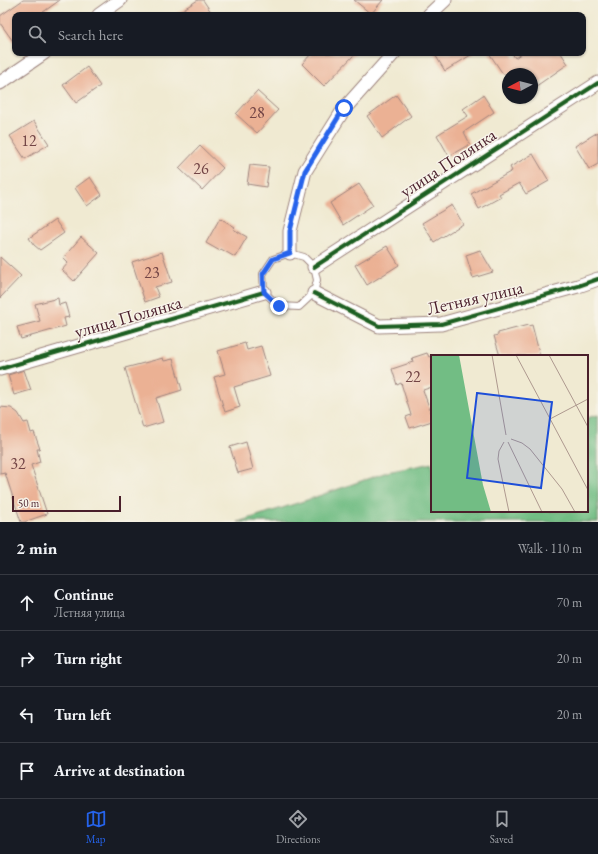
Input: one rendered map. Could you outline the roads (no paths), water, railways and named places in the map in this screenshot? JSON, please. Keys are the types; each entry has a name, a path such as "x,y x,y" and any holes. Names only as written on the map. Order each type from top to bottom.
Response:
{"street":[{"path":"432,12 445,0"},
{"path":"103,12 117,1"},
{"path":"0,83 40,56"},
{"path":"290,253 290,231 305,171 344,108 391,56"},
{"name":"улица Полянка","path":"314,267 598,83"},
{"name":"Летняя улица","path":"314,293 379,326 441,324 578,286 598,279"},
{"name":"улица Полянка","path":"0,370 264,292"}],"lane":[{"path":"290,253 304,257 314,267 317,280 314,293 299,307 279,306 264,292 263,274 273,259 290,253"}]}
